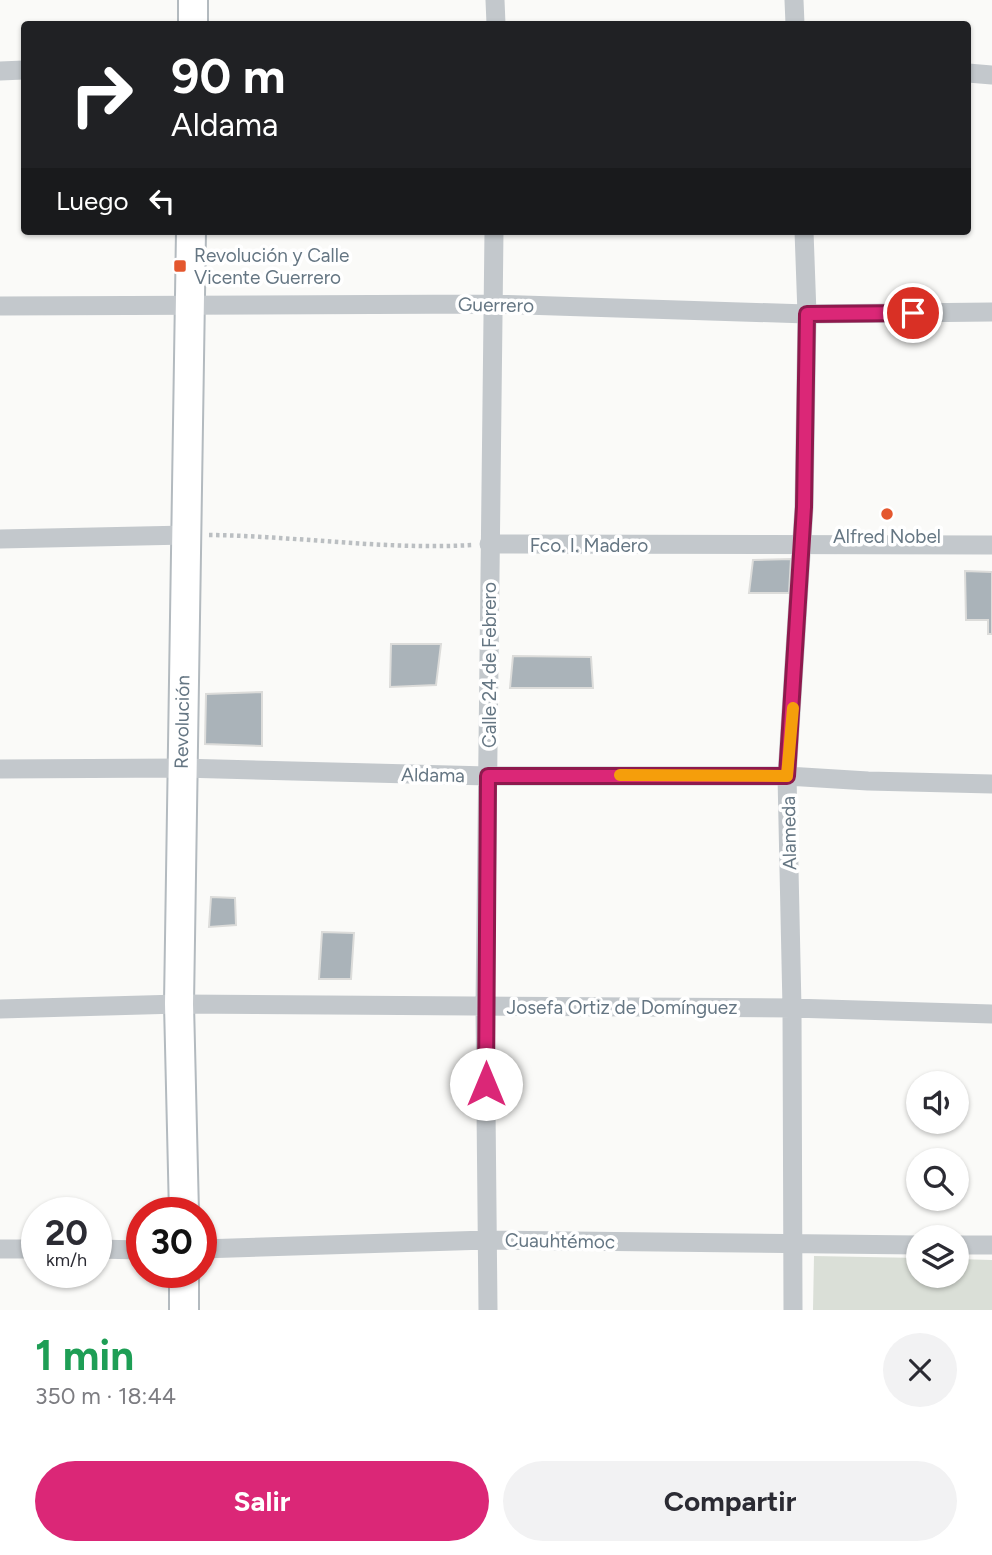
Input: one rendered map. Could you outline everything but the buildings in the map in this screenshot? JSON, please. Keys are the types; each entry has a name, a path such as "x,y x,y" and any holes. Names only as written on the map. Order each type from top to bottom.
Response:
{"street":[{"path":"193,0 193,21"},
{"path":"495,0 496,21"},
{"path":"794,0 795,21"},
{"path":"0,71 21,70"},
{"path":"971,73 992,75"},
{"name":"Revolución","path":"184,1197 179,1004 191,235"},
{"name":"Calle 24 de Febrero","path":"488,1310 485,1006 494,235"},
{"name":"Alameda","path":"793,1310 792,1008 787,776 801,546 807,314 804,235"},
{"name":"Guerrero","path":"0,306 492,304 807,314 992,312"},
{"path":"0,539 187,535"},
{"name":"Fco. I. Madero","path":"489,544 992,545"},
{"name":"Aldama","path":"0,769 181,768 488,776 787,776 992,784"},
{"name":"Josefa Ortiz de Domínguez","path":"0,1009 179,1004 792,1008 992,1014"},
{"name":"Cuauhtémoc","path":"217,1248 487,1240 906,1245"},
{"path":"969,1245 992,1245"},
{"path":"0,1249 21,1249"},
{"path":"184,1288 184,1310"}],"path":[{"path":"187,535 263,535 348,543 441,547 489,544"}],"shaded area":[{"path":"814,1256 906,1258 906,1288 969,1288 969,1259 992,1260 992,1310 813,1310"}],"slow traffic":[{"path":"620,775 787,776 793,708"}],"place":[{"name":"Revolución y Calle Vicente Guerrero","path":"180,266"},
{"name":"Alfred Nobel","path":"887,514"}],"route":[{"path":"486,1084 488,776 787,776 804,507 807,314 913,313"}]}
